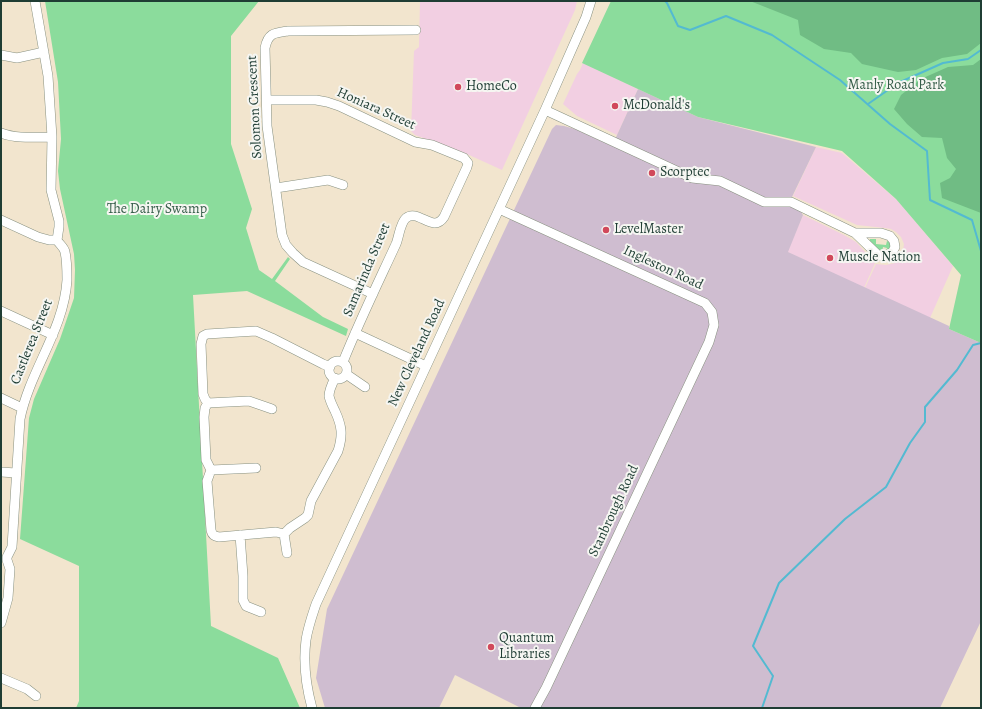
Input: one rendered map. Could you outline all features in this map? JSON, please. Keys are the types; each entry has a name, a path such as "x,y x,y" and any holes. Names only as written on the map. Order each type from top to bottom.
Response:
{"street":[{"path":"1,220 38,237 49,240 57,240 59,221 51,190 52,137 48,76 34,1"},
{"name":"New Cleveland Road","path":"585,1 584,6 586,17"},
{"name":"New Cleveland Road","path":"312,708 307,688 305,655 310,622 316,604 545,110 586,17 591,1"},
{"name":"New Cleveland Road","path":"586,17 594,10 597,1"},
{"name":"Solomon Crescent","path":"373,294 304,262 293,254 286,245 282,235 267,126 265,48 267,41 271,36 276,33 288,31 416,30"},
{"path":"1,55 17,58 44,52"},
{"name":"Honiara Street","path":"267,100 316,100 328,102 415,142 432,145 464,158 468,163"},
{"path":"545,110 692,178 720,182 764,202 791,202 855,233"},
{"path":"1,133 22,137 52,137"},
{"name":"Samarinda Street","path":"343,362 398,241 403,222 406,218 411,216 436,224 441,222 468,163"},
{"path":"276,188 328,180 343,185"},
{"name":"Ingleston Road","path":"499,209 705,303 712,312 714,325"},
{"name":"Castlerea Street","path":"1,623 8,598 10,569 7,560 4,557 12,549 13,544 16,473 22,408 28,390 53,335 66,294 67,274 65,251 57,240"},
{"path":"1,311 53,335"},
{"name":"Stanbrough Road","path":"535,708 546,688 709,342 714,325"},
{"path":"208,403 203,394 201,344 203,336 207,334 256,332 272,338 330,367"},
{"path":"355,333 426,366"},
{"path":"334,362 343,362 347,369 346,374 340,379 334,378 330,372 330,367 334,362"},
{"path":"346,374 365,387"},
{"path":"284,534 308,515 311,501 338,451 342,433 330,397 330,391 334,378"},
{"path":"1,398 22,408"},
{"path":"208,403 248,401 272,409"},
{"path":"208,403 205,408 204,418 206,460 212,470"},
{"path":"212,470 256,468"},
{"path":"212,470 207,481 212,534 220,537 276,532 284,534"},
{"path":"1,472 16,473"},
{"path":"284,534 287,553"},
{"path":"240,535 243,600 246,606 261,612"},
{"path":"1,678 26,689 36,696"}],"shaded area":[{"path":"420,1 577,1 575,10 502,170 467,154 415,135 411,131 414,51 419,47"},
{"path":"583,63 638,89 617,135 577,116 563,104"},
{"path":"638,89 698,117 816,147 792,197 803,215 788,252 949,326 949,329 981,343 981,621 940,708 521,708 455,675 439,708 325,708 316,678 327,609 552,129 556,125 575,129 612,146"},
{"path":"816,147 842,153 897,200 953,266 930,318 865,288 876,264 886,265 895,263 902,258 904,244 901,237 896,232 891,229 857,225 793,196"},
{"name":"Muscle Nation","path":"803,215 856,242 875,263 864,288 787,252"}],"green space":[{"name":"The Dairy Swamp","path":"45,1 259,1 231,36 231,144 252,209 246,228 259,270 272,279 288,257 290,259 275,281 323,317 348,329 346,336 247,291 193,295 211,626 278,658 300,708 76,708 79,701 79,566 20,539 29,418 34,399 60,339 74,298 74,254 60,189 58,171 61,139 58,82"},
{"name":"Manly Road Park","path":"611,1 981,1 981,343 949,329 961,275 896,199 842,151 698,117 582,63"},
{"path":"750,1 981,1 981,43 967,54 942,58 916,70 898,72 862,64 851,53 824,49 800,35 798,20"},
{"path":"981,59 981,213 942,198 940,183 950,178 956,169 947,158 942,138 922,137 907,124 894,109 901,95 921,79 948,67 973,65"},
{"path":"870,239 876,239 876,244 886,245 887,241 890,242 891,248 886,253 887,248 883,247 882,252 869,242"}],"waterway":[{"path":"665,1 678,26 690,30 726,16 772,35 840,80 890,124 927,151 930,200 972,220 981,251"},
{"path":"868,104 898,83 943,63 968,59 981,50"},
{"path":"762,708 773,676 753,646 779,583 845,519 886,487 910,443 925,422 925,407 957,370 973,345 981,343"}],"place":[{"name":"HomeCo","path":"458,87"},
{"name":"McDonald's","path":"615,106"},
{"name":"Scorptec","path":"652,173"},
{"name":"LevelMaster","path":"606,230"},
{"name":"Muscle Nation","path":"830,258"},
{"name":"Quantum Libraries","path":"491,647"}]}
